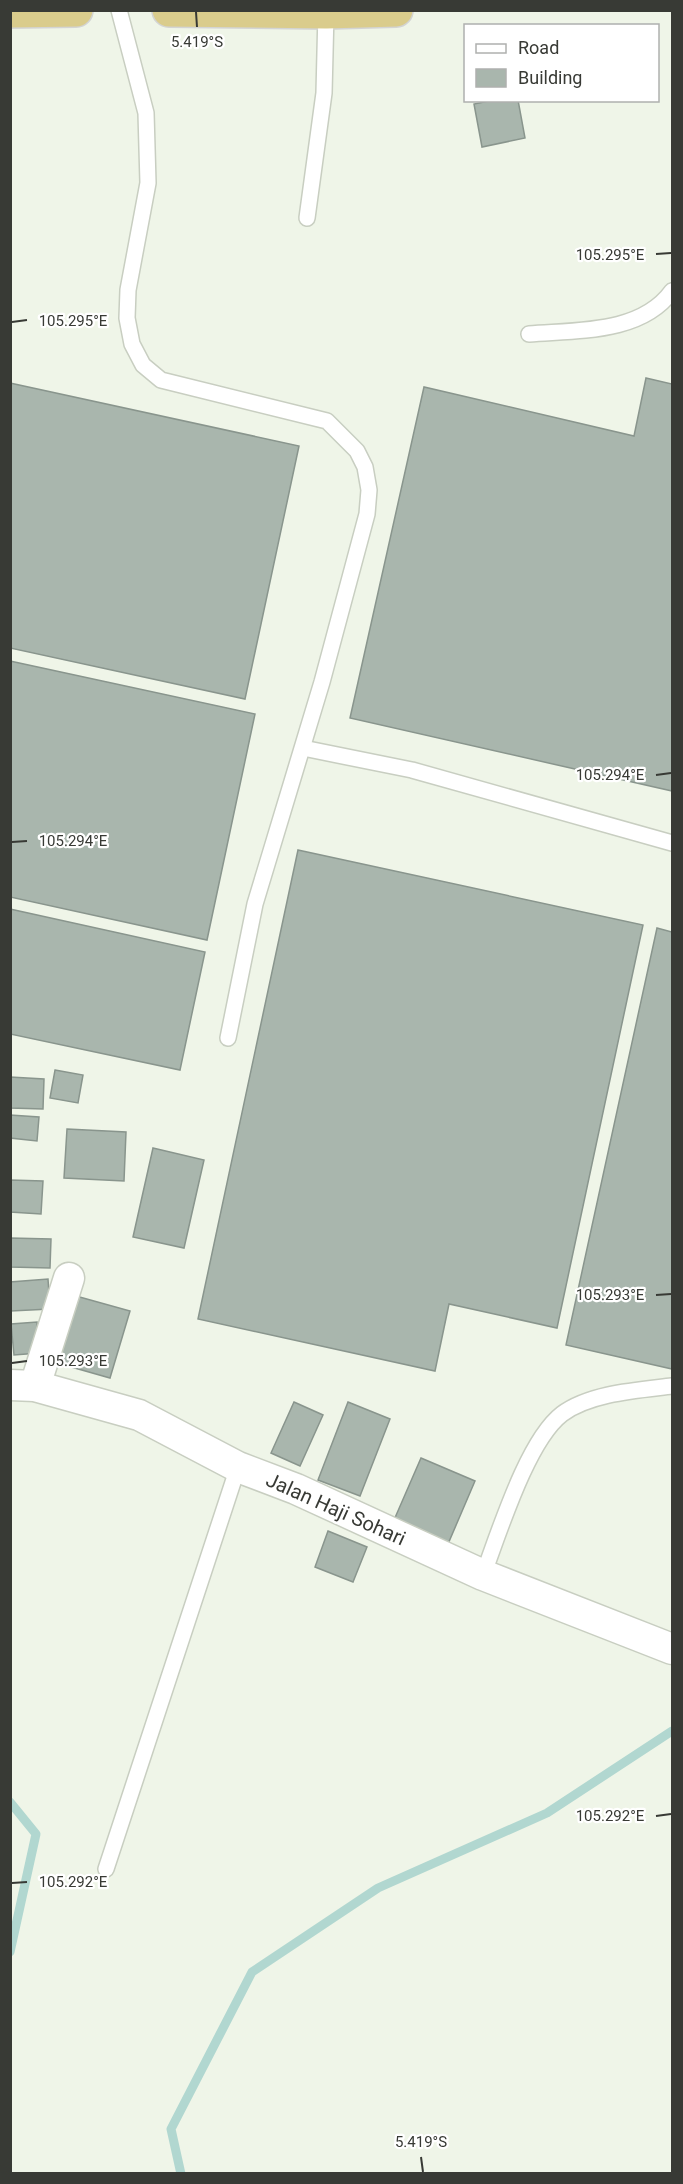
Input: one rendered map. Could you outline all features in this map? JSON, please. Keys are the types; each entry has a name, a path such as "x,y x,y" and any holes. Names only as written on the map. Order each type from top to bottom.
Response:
{"highway":[{"path":"10,11 76,10"},
{"path":"169,10 326,12 396,10"}],"street":[{"path":"23,1385 69,1278"},
{"name":"Jalan Haji Sohari","path":"23,1385 139,1415 238,1467 296,1488 483,1575 666,1646"}],"lane":[{"path":"119,10 146,113 148,183 128,290 127,318 132,344 144,365 161,380 327,421 357,451 365,466 369,490 367,514 303,748 255,904 228,1038"},
{"path":"307,218 324,93 326,12"},
{"path":"529,334 600,328 622,323 652,311 672,291"},
{"path":"303,748 412,770 672,843"},
{"path":"483,1575 514,1492 550,1425 563,1413 612,1393 672,1386"},
{"path":"106,1869 238,1467"}],"building":[{"path":"518,102 525,138 482,147 474,104"},
{"path":"646,378 672,384 672,791 350,718 424,387 634,436"},
{"path":"10,383 299,446 245,699 10,648"},
{"path":"10,661 255,714 207,940 10,897"},
{"path":"298,850 643,925 557,1328 449,1304 435,1371 198,1319"},
{"path":"10,909 205,952 180,1070 10,1034"},
{"path":"657,928 672,932 672,1369 566,1345"},
{"path":"55,1070 83,1075 78,1103 50,1098"},
{"path":"10,1077 44,1079 43,1109 10,1108"},
{"path":"10,1115 39,1117 37,1141 10,1138"},
{"path":"67,1129 126,1132 124,1181 64,1178"},
{"path":"153,1148 204,1160 184,1248 133,1237"},
{"path":"10,1180 43,1181 41,1214 10,1212"},
{"path":"10,1238 51,1239 50,1268 10,1267"},
{"path":"48,1279 50,1309 11,1311 10,1282"},
{"path":"76,1296 130,1311 110,1378 57,1363"},
{"path":"37,1322 39,1353 14,1355 11,1324"},
{"path":"294,1402 323,1415 300,1466 271,1453"},
{"path":"348,1402 390,1419 360,1496 318,1480"},
{"path":"421,1458 475,1481 448,1544 394,1520"},
{"path":"328,1531 367,1547 353,1582 315,1567"}],"waterway":[{"path":"181,2174 171,2129 252,1972 378,1888 547,1813 672,1731"},
{"path":"10,1802 36,1834 10,1952"}]}
